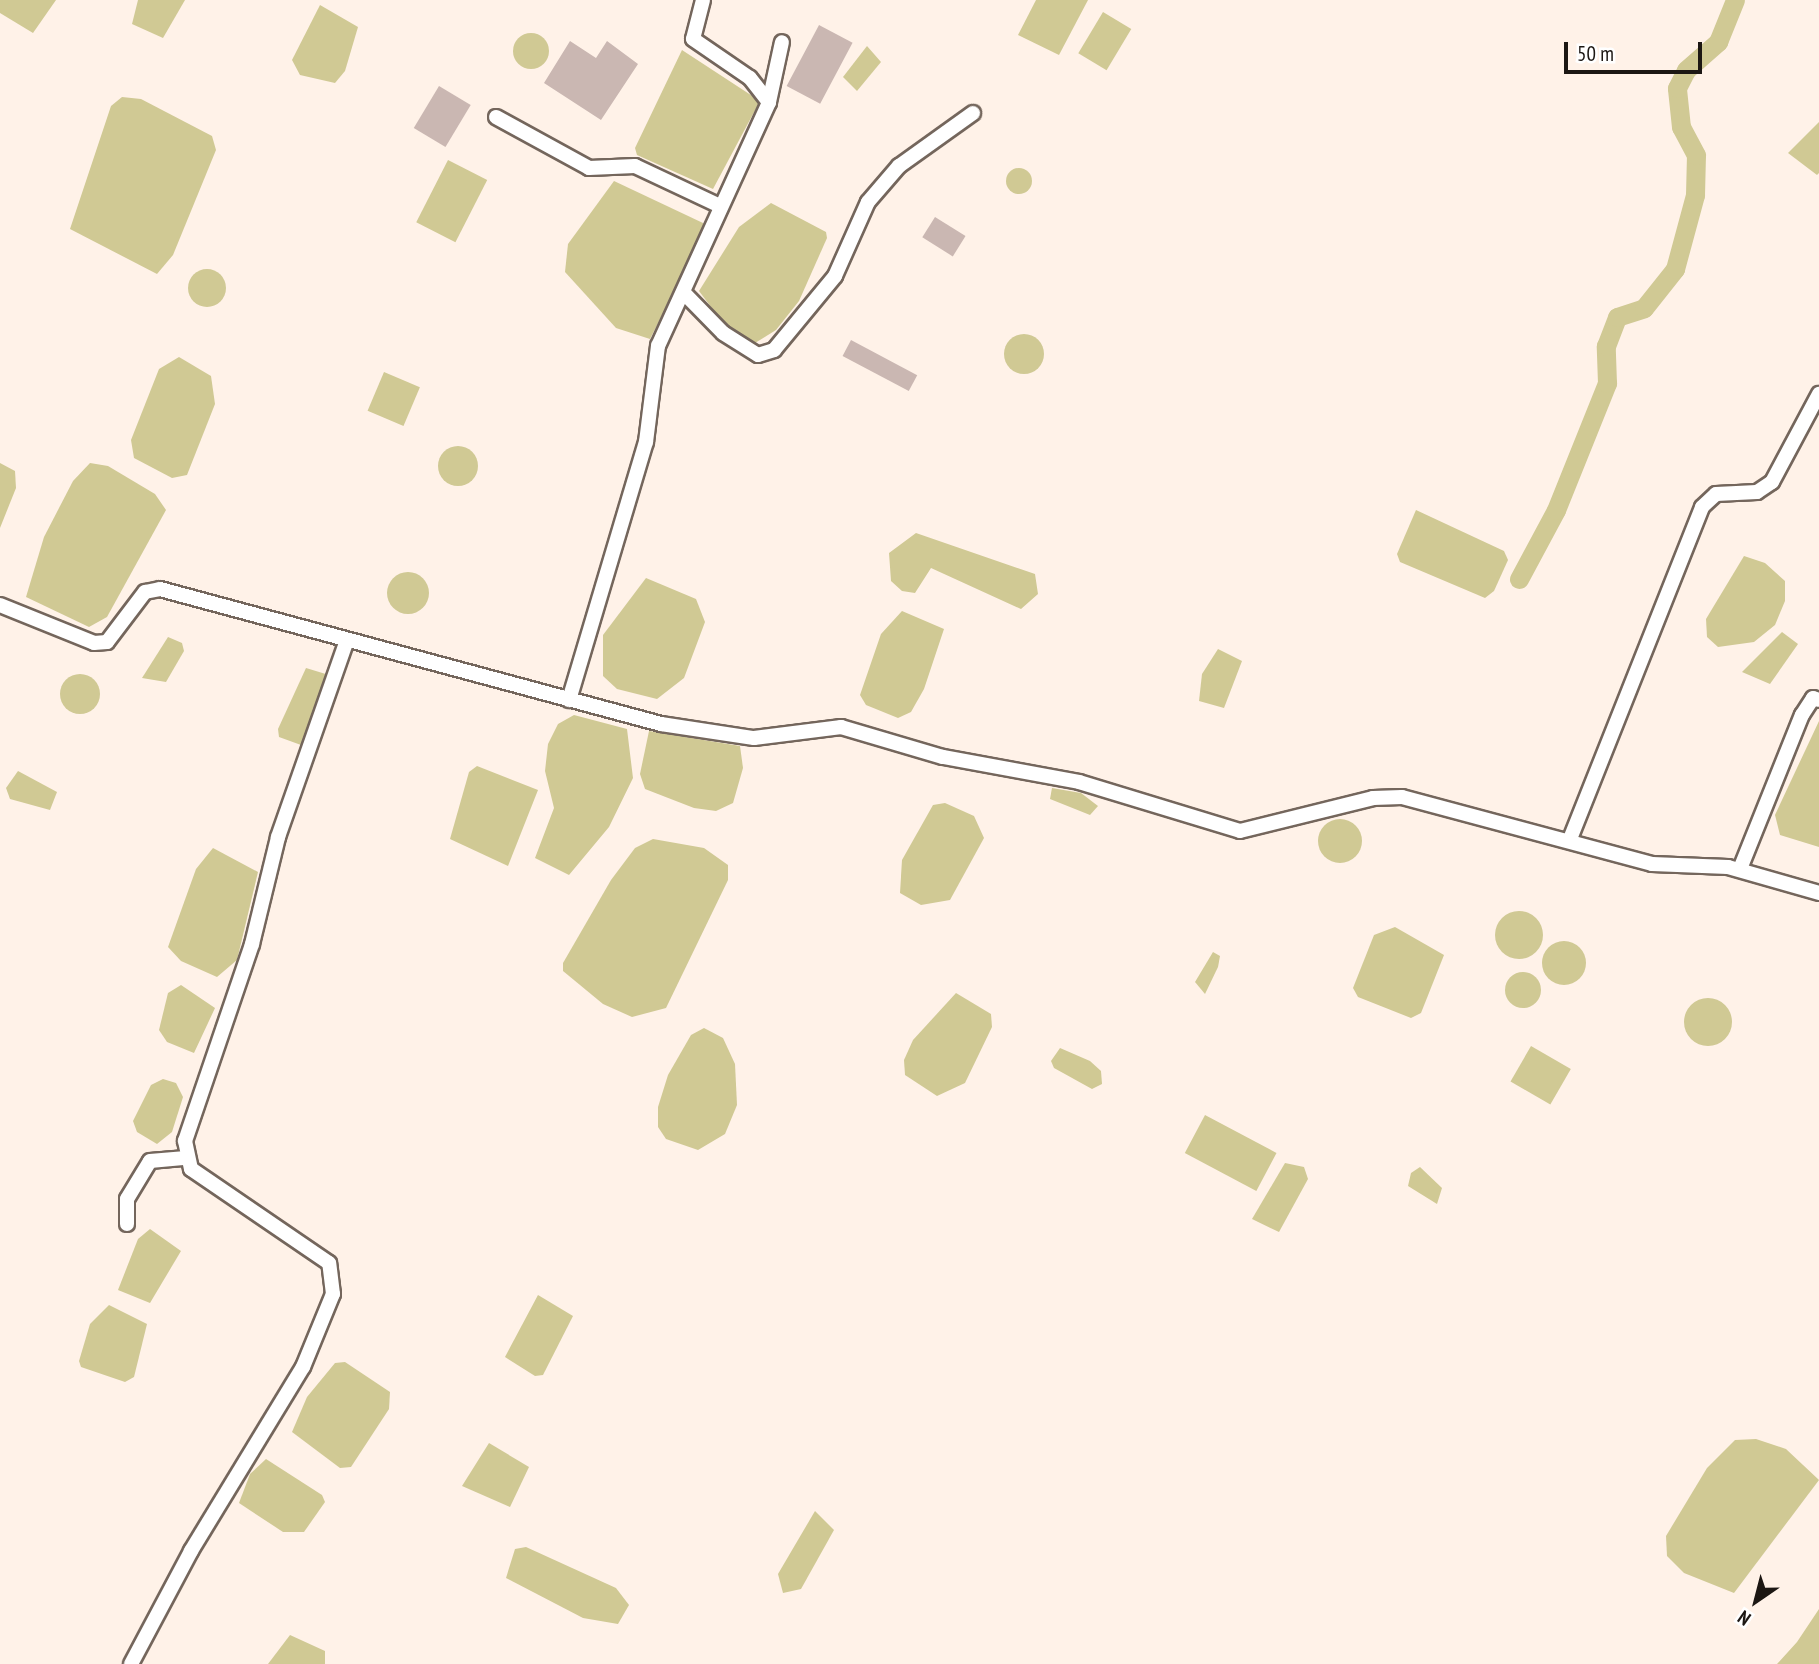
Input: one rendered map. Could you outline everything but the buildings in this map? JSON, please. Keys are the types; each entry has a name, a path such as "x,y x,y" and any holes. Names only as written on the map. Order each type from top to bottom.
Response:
{"street":[{"path":"703,0 694,39 750,78 769,102"},
{"path":"569,700 646,442 658,346 685,294 720,206 769,102 782,42"},
{"path":"685,294 723,333 758,355 774,350 835,276 868,202 899,166 974,113"},
{"path":"496,117 589,168 635,166 720,206"},
{"path":"1570,839 1702,507 1716,494 1757,492 1772,482 1819,394"},
{"path":"0,605 94,643 107,642 145,592 160,589 346,643 569,700 754,738 841,727 943,757 1079,782 1240,831 1402,797 1679,869 1740,869 1819,893"},
{"path":"186,1158 192,1106 252,944 278,837 346,643"},
{"path":"1740,869 1802,715 1814,698 1819,700"},
{"path":"127,1224 127,1199 150,1161 186,1158 219,1191 329,1263 332,1294 303,1367 191,1550 131,1664"}],"shaded area":[{"path":"0,0 56,0 33,33 0,13"},
{"path":"138,0 185,0 163,38 132,24"},
{"path":"1036,0 1088,0 1059,55 1018,35"},
{"path":"320,5 358,27 345,71 335,83 300,75 292,60"},
{"path":"1103,12 1131,29 1107,70 1078,53"},
{"path":"531,33 544,38 549,51 544,64 531,69 518,64 513,51 518,38"},
{"path":"867,46 881,62 857,91 843,77"},
{"path":"682,50 760,101 713,189 637,155 635,148"},
{"path":"122,97 141,99 212,136 216,150 173,255 157,274 70,229 111,106"},
{"path":"1819,122 1819,173 1817,175 1788,153"},
{"path":"448,160 487,180 455,242 416,222"},
{"path":"1019,168 1028,172 1032,181 1028,190 1019,194 1010,190 1006,181 1010,172"},
{"path":"614,181 703,223 705,230 650,339 616,328 565,272 568,244"},
{"path":"771,203 826,232 827,238 799,301 776,330 755,343 723,323 699,291 739,227"},
{"path":"207,269 220,275 226,288 220,301 207,307 194,301 188,288 194,275"},
{"path":"1024,334 1038,340 1044,354 1038,368 1024,374 1010,368 1004,354 1010,340"},
{"path":"179,357 211,376 215,404 187,475 172,478 134,458 131,440 159,369"},
{"path":"384,372 420,387 403,426 368,411"},
{"path":"458,446 472,452 478,466 472,480 458,486 444,480 438,466 444,452"},
{"path":"0,463 15,471 16,488 0,528"},
{"path":"90,463 108,466 155,494 166,510 107,617 89,627 26,597 44,537 73,481"},
{"path":"1416,510 1504,551 1508,560 1494,591 1485,598 1400,562 1397,554"},
{"path":"916,533 1035,574 1038,594 1021,609 931,568 915,593 902,591 891,581 889,553"},
{"path":"1744,556 1765,563 1785,581 1785,601 1775,625 1754,642 1718,647 1707,637 1706,619"},
{"path":"408,572 423,578 429,593 423,608 408,614 393,608 387,593 393,578"},
{"path":"646,578 696,599 705,622 684,678 657,699 617,689 603,676 603,635"},
{"path":"902,611 944,629 924,689 911,712 898,718 866,705 860,695 881,634"},
{"path":"1782,632 1798,644 1770,684 1742,672"},
{"path":"168,637 182,643 184,651 166,682 142,678"},
{"path":"1218,649 1242,661 1224,708 1199,701 1202,674"},
{"path":"306,668 329,675 301,745 279,737 278,729"},
{"path":"80,674 94,680 100,694 94,708 80,714 66,708 60,694 66,680"},
{"path":"574,715 627,729 633,778 609,827 569,875 535,858 554,808 545,771 548,744 558,724"},
{"path":"1819,721 1819,847 1780,835 1775,815"},
{"path":"649,731 740,746 743,768 733,803 716,811 694,808 645,789 640,774"},
{"path":"477,766 538,790 508,866 450,839 469,772"},
{"path":"18,771 57,792 50,810 10,799 6,788"},
{"path":"1052,788 1081,793 1098,806 1090,815 1050,799"},
{"path":"945,803 974,816 984,838 950,900 921,905 900,893 902,860 933,805"},
{"path":"1340,819 1349,820 1356,825 1361,832 1361,850 1356,857 1349,862 1340,863 1331,862 1324,857 1319,850 1318,841 1319,832 1324,825 1331,820"},
{"path":"653,839 704,848 728,865 728,880 666,1008 632,1017 603,1004 563,971 563,963 611,880 635,848"},
{"path":"213,848 258,872 237,960 217,977 181,961 168,947 196,869"},
{"path":"1519,911 1536,918 1543,935 1536,952 1519,959 1502,952 1495,935 1502,918"},
{"path":"1395,927 1444,955 1421,1013 1411,1018 1358,997 1353,988 1374,935"},
{"path":"1564,941 1579,948 1586,963 1579,978 1564,985 1549,978 1542,963 1549,948"},
{"path":"1213,952 1220,956 1218,967 1205,994 1195,982"},
{"path":"1523,972 1535,978 1541,990 1535,1002 1523,1008 1511,1002 1505,990 1511,978"},
{"path":"181,985 215,1008 194,1053 167,1042 159,1030 168,993"},
{"path":"956,993 991,1014 992,1027 965,1083 937,1096 905,1075 904,1060 913,1040"},
{"path":"1708,998 1725,1005 1732,1022 1725,1039 1708,1046 1691,1039 1684,1022 1691,1005"},
{"path":"704,1028 723,1038 735,1064 737,1105 725,1134 698,1150 666,1139 658,1127 658,1107 668,1075 691,1035"},
{"path":"1531,1046 1571,1069 1550,1105 1510,1082"},
{"path":"1060,1048 1090,1061 1101,1071 1102,1084 1092,1089 1054,1068 1051,1061"},
{"path":"163,1079 176,1083 183,1097 172,1132 157,1144 137,1132 133,1121 151,1085"},
{"path":"1205,1115 1277,1153 1256,1191 1185,1153"},
{"path":"1285,1163 1304,1167 1308,1179 1279,1232 1252,1219"},
{"path":"1420,1167 1442,1188 1437,1204 1408,1186 1411,1173"},
{"path":"150,1229 181,1251 150,1303 118,1290 138,1239"},
{"path":"538,1295 573,1316 543,1375 535,1376 505,1357"},
{"path":"109,1305 147,1324 134,1377 125,1382 81,1367 79,1361 90,1324"},
{"path":"345,1362 390,1392 389,1409 351,1467 340,1468 292,1432 307,1397 335,1363"},
{"path":"1756,1439 1786,1449 1819,1480 1734,1593 1684,1573 1667,1556 1666,1536 1707,1468 1735,1440"},
{"path":"489,1443 529,1467 510,1507 462,1486"},
{"path":"266,1459 322,1495 325,1502 304,1532 283,1532 239,1503 250,1474"},
{"path":"815,1511 834,1530 801,1589 783,1593 778,1574"},
{"path":"526,1547 616,1588 629,1605 618,1624 583,1618 506,1578 515,1549"},
{"path":"1819,1609 1819,1664 1777,1664 1797,1642"},
{"path":"290,1635 325,1651 325,1664 268,1664"}],"waterway":[{"path":"1519,579 1556,510 1607,383 1606,346 1617,317 1644,308 1675,269 1695,195 1696,155 1681,127 1677,88 1686,70 1718,42 1735,0"}]}
